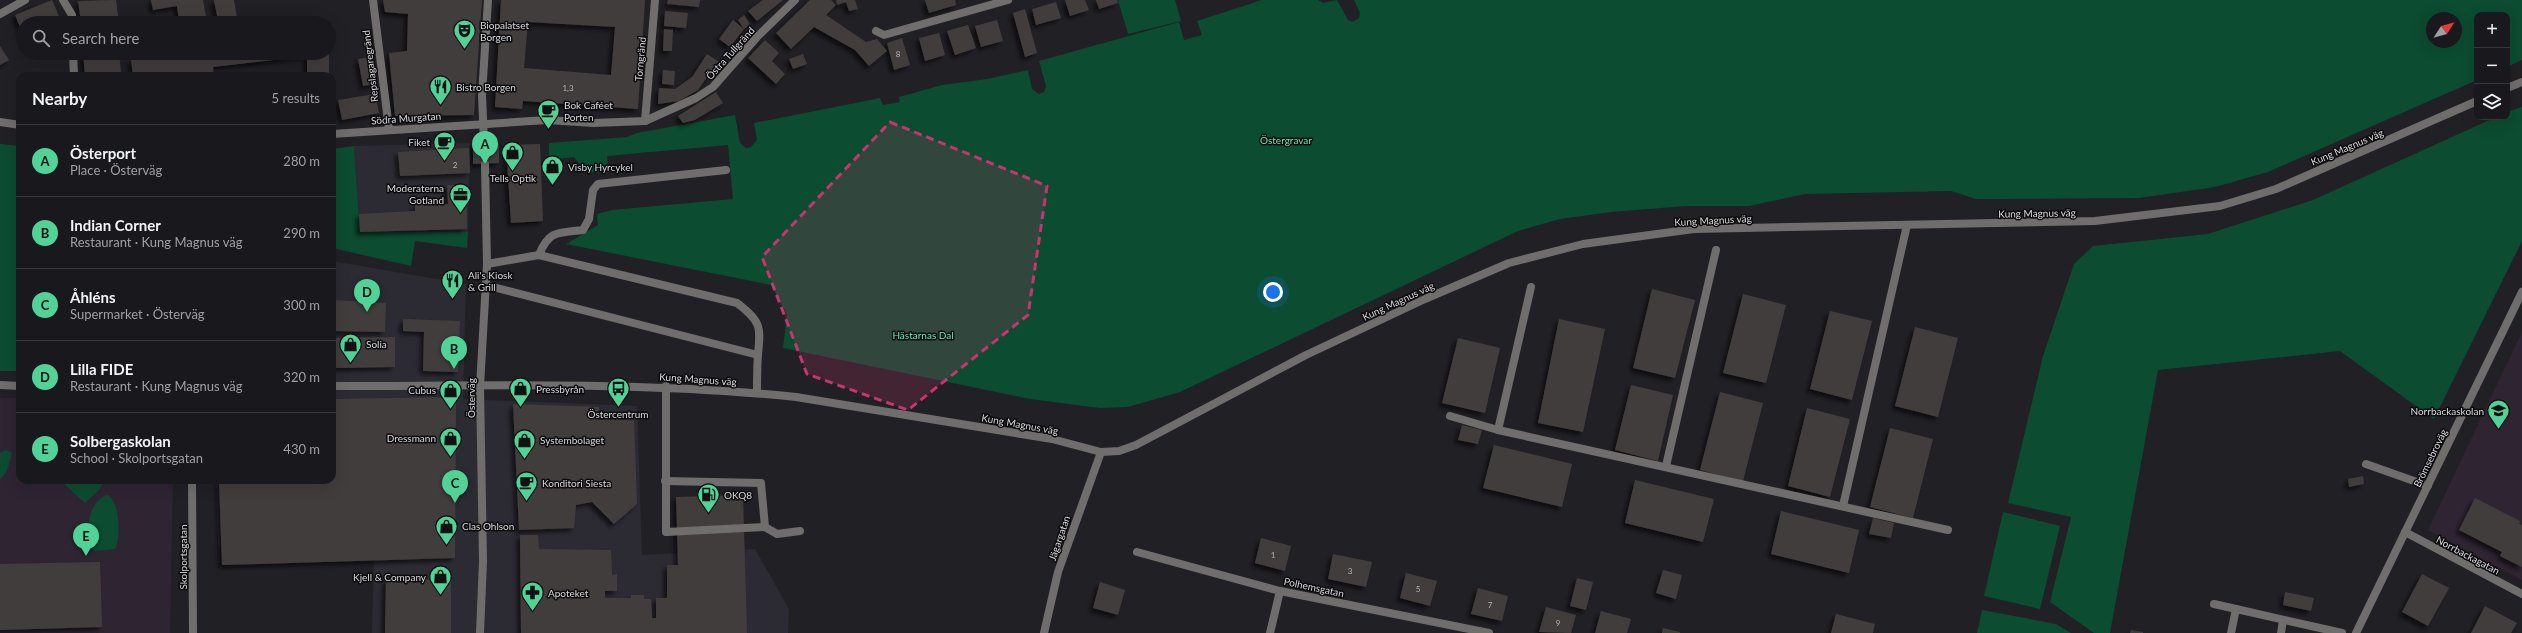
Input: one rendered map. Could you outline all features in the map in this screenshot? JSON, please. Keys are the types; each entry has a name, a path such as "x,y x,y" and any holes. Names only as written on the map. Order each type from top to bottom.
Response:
{"street":[{"path":"0,14 25,0"},
{"path":"63,0 72,16"},
{"name":"Repslagaregränd","path":"373,0 389,129"},
{"path":"484,143 482,124 488,0"},
{"name":"Torngränd","path":"645,121 655,0"},
{"name":"Östra Tullgränd","path":"482,124 547,120 594,123 645,121 696,98 713,87 757,37 795,0"},
{"path":"876,31 884,35 1008,0"},
{"path":"73,60 74,72"},
{"path":"2510,87 2522,82"},
{"name":"Kung Magnus väg","path":"336,386 666,386 757,393 796,397 1052,439 1101,452 1119,451 1136,445 1306,355 1425,299 1510,263 1583,244 1694,230 2095,222 2220,206 2276,189 2474,102"},
{"path":"0,122 16,125"},
{"name":"Södra Murgatan","path":"336,134 482,124"},
{"name":"Österväg","path":"480,633 483,561 480,386 487,264 485,164"},
{"path":"538,255 545,240 553,234 583,230 589,219 593,190 598,184 726,170"},
{"path":"1843,506 1907,225"},
{"path":"1666,466 1716,250"},
{"path":"487,264 538,255 737,303 749,312 758,324 761,336 758,355 757,393"},
{"path":"485,285 758,355"},
{"path":"1498,430 1531,287"},
{"name":"Brömsebroväg","path":"2356,633 2522,292"},
{"path":"0,385 16,386"},
{"path":"666,386 666,532 765,528 777,534 800,531"},
{"path":"1450,416 1498,430 1666,466 1948,530"},
{"name":"Jägargatan","path":"1044,633 1058,572 1101,452"},
{"path":"2366,464 2428,486"},
{"path":"665,481 761,483 765,528"},
{"name":"Skolportsgatan","path":"192,484 193,633"},
{"name":"Norrbackagatan","path":"2405,532 2522,594"},
{"name":"Polhemsgatan","path":"1137,552 1280,591 1489,633"},
{"path":"1270,633 1280,591"},
{"path":"2214,604 2342,633"},
{"path":"2231,633 2236,610"},
{"path":"2281,633 2284,620"}],"highlighted area":[{"path":"890,122 1047,186 1028,315 908,410 807,374 762,257"}],"shaded area":[{"path":"470,143 468,232 360,232 354,146"},
{"path":"336,262 466,284 463,399 637,406 642,555 755,549 789,609 788,633 372,633 374,554 218,547 216,484 336,484"},
{"name":"Norrbackaskolan","path":"2522,332 2522,580 2428,530"},
{"path":"0,398 16,398 16,484 173,484 170,633 0,633"}],"green space":[{"path":"1118,0 1175,0 1181,21 1128,34"},
{"name":"Östergravar","path":"1262,0 1318,0 1323,3 1337,0 1348,20 1352,22 1359,18 1360,13 1354,0 2522,0 2522,60 2510,66 2510,12 2474,12 2474,81 2268,172 2215,187 2139,198 1976,199 1951,191 1805,194 1749,206 1686,206 1611,212 1560,219 1518,231 1180,392 1128,407 1100,408 1030,399 783,348 787,314 771,285 566,244 598,225 597,214 612,210 733,199 728,145 607,156 609,173 586,172 574,157 549,160 549,143 627,137 637,133 735,115 740,143 746,148 751,147 757,140 754,123 880,98 883,105 900,102 899,97 942,85 987,79 1028,70 1032,89 1039,94 1044,92 1046,86 1039,61 1179,22 1184,40 1202,35 1197,21"},
{"path":"2522,107 2522,241 2434,419 2340,351 2158,370 2110,633 2094,633 2050,602 2071,517 2008,503 2043,356 2074,264 2093,246 2208,234 2313,200 2489,120 2510,120 2510,111"},
{"path":"0,144 16,146 16,371 0,371"},
{"path":"354,146 360,232 468,232 467,248 415,241 411,266 336,249 336,148"},
{"path":"6,450 12,453 7,471 0,480 0,453"},
{"path":"64,484 102,484 100,489 85,503"},
{"path":"107,495 115,504 117,512 119,529 117,544 115,549 95,551 91,549 89,534 90,518 95,505 100,499"},
{"path":"2003,512 2060,526 2040,609 1984,596"},
{"path":"1982,610 2056,624 2071,633 1977,633"}],"building":[{"path":"52,0 59,16 16,16 16,17 15,15"},
{"path":"116,0 118,16 80,16 78,1"},
{"path":"151,0 203,0 206,16 178,16 177,6 153,10"},
{"path":"214,0 234,0 237,16 217,16"},
{"path":"383,0 482,0 474,115 395,116 389,53 407,51 408,14 385,12"},
{"path":"501,0 645,0 638,109 523,101 522,109 495,107","holes":["528,22 615,27 611,75 524,68"]},
{"path":"668,0 700,0 699,7 667,4"},
{"path":"763,0 783,0 757,21 748,11"},
{"path":"810,0 831,0 836,5 826,15 866,42 877,39 887,51 869,66 855,50 814,27 791,49 776,33"},
{"path":"836,0 855,0 858,9 849,11 846,2 837,5"},
{"path":"925,0 955,0 956,5 929,13"},
{"path":"1065,0 1085,0 1089,10 1070,16"},
{"path":"1096,0 1117,0 1118,3 1099,9"},
{"path":"1056,2 1061,18 1036,25 1032,9"},
{"path":"1025,9 1037,53 1025,57 1013,13"},
{"path":"665,11 688,13 686,28 664,26"},
{"path":"744,15 750,24 744,29 738,20"},
{"path":"733,20 744,29 730,47 719,39"},
{"path":"997,20 1003,41 981,47 975,26"},
{"path":"968,25 976,48 955,55 947,31"},
{"path":"664,29 673,30 672,51 663,51"},
{"path":"939,33 945,55 925,61 919,38"},
{"path":"902,38 910,65 894,70 887,43"},
{"path":"765,40 779,53 772,61 785,74 776,84 748,58"},
{"path":"0,46 9,60 0,65"},
{"path":"707,54 718,61 698,90 679,101 658,104 659,88 675,89 692,77"},
{"path":"803,54 807,64 793,69 789,59"},
{"path":"370,57 375,84 363,86 358,59"},
{"path":"84,60 120,60 121,72 85,72"},
{"path":"131,60 273,60 213,67 214,72 132,72"},
{"path":"307,60 329,60 329,72 307,72"},
{"path":"663,70 675,71 674,85 662,84"},
{"path":"716,92 723,103 695,120 683,123 678,116"},
{"path":"375,94 379,113 342,120 338,100"},
{"path":"473,143 499,144 499,163 473,164"},
{"path":"540,144 543,221 511,223 506,145"},
{"path":"469,148 470,173 400,176 398,152"},
{"path":"447,185 466,185 467,229 360,232 359,214 415,211 415,205 448,204"},
{"path":"1652,289 1695,300 1675,378 1633,368"},
{"path":"1743,294 1786,305 1766,383 1723,373"},
{"path":"336,300 386,303 385,332 336,331"},
{"path":"1830,311 1872,321 1852,400 1810,389"},
{"path":"403,319 460,321 458,372 423,371 424,332 403,331"},
{"path":"1559,319 1605,329 1583,432 1538,423"},
{"path":"1915,327 1958,338 1938,417 1895,406"},
{"path":"395,337 395,367 336,368 336,338"},
{"path":"1458,338 1500,348 1485,413 1442,403"},
{"path":"1631,385 1673,395 1658,461 1615,450"},
{"path":"1720,392 1763,403 1743,481 1700,470"},
{"path":"456,397 455,558 222,565 219,484 336,484 336,399"},
{"path":"513,404 599,407 598,420 634,420 637,504 614,524 592,502 576,505 574,528 519,530"},
{"path":"1807,408 1850,419 1830,497 1788,486"},
{"path":"1462,425 1482,430 1478,444 1458,440"},
{"path":"1890,428 1933,439 1913,518 1870,507"},
{"path":"1494,445 1572,464 1562,507 1483,488"},
{"path":"2363,476 2364,484 2349,487 2348,479"},
{"path":"1635,480 1714,499 1703,542 1625,523"},
{"path":"743,495 747,633 521,633 520,535 538,535 539,549 611,550 612,575 617,574 617,591 605,591 605,598 631,598 631,595 644,595 644,599 651,599 652,618 656,618 656,598 667,598 667,565 678,565 676,497"},
{"path":"2475,498 2520,521 2519,524 2522,525 2522,567 2500,556 2502,552 2459,530"},
{"path":"1781,511 1859,530 1849,573 1771,554"},
{"path":"1873,518 1894,523 1891,538 1869,534"},
{"path":"1261,538 1291,546 1285,571 1255,563"},
{"path":"1333,554 1372,562 1366,587 1328,579"},
{"path":"100,562 102,627 0,630 0,564"},
{"path":"1663,570 1682,575 1676,599 1656,593"},
{"path":"1406,573 1437,581 1430,606 1400,598"},
{"path":"2422,574 2449,588 2428,626 2402,612"},
{"path":"1577,578 1593,582 1586,610 1570,606"},
{"path":"386,579 451,580 451,633 385,633"},
{"path":"1100,582 1125,590 1118,615 1093,608"},
{"path":"1478,588 1508,596 1502,621 1471,614"},
{"path":"2285,592 2314,598 2311,611 2283,605"},
{"path":"2485,606 2517,623 2511,633 2471,633"},
{"path":"1546,607 1576,615 1571,633 1539,632"},
{"path":"1601,611 1631,619 1627,633 1595,633"},
{"path":"1836,614 1875,624 1873,633 1831,633"},
{"path":"1663,628 1680,632 1680,633 1662,633"},
{"path":"2131,630 2143,632 2143,633 2130,633"}],"tunnel":[{"path":"484,143 485,164"}],"place":[{"name":"Biopalatset Borgen","path":"464,50"},
{"name":"Bistro Borgen","path":"440,106"},
{"name":"Bok Caféet Porten","path":"549,130"},
{"name":"Fiket","path":"445,162"},
{"name":"Österport","path":"485,164"},
{"name":"Tells Optik","path":"513,172"},
{"name":"Visby Hyrcykel","path":"553,186"},
{"name":"Moderaterna Gotland","path":"460,214"},
{"name":"Ali's Kiosk & Grill","path":"453,300"},
{"name":"Lilla FIDE","path":"367,312"},
{"name":"Solia","path":"350,364"},
{"name":"Indian Corner","path":"454,369"},
{"name":"Pressbyrån","path":"521,408"},
{"name":"Östercentrum","path":"618,408"},
{"name":"Cubus","path":"451,410"},
{"name":"Norrbackaskolan","path":"2499,430"},
{"name":"Dressmann","path":"451,458"},
{"name":"Systembolaget","path":"524,460"},
{"name":"Konditori Siesta","path":"527,502"},
{"name":"Åhléns","path":"455,503"},
{"name":"OKQ8","path":"709,514"},
{"name":"Clas Ohlson","path":"447,546"},
{"name":"Solbergaskolan","path":"86,556"},
{"name":"Kjell & Company","path":"441,596"},
{"name":"Apoteket","path":"533,612"}],"park label":[{"name":"Hästarnas Dal","path":"923,335"}]}
